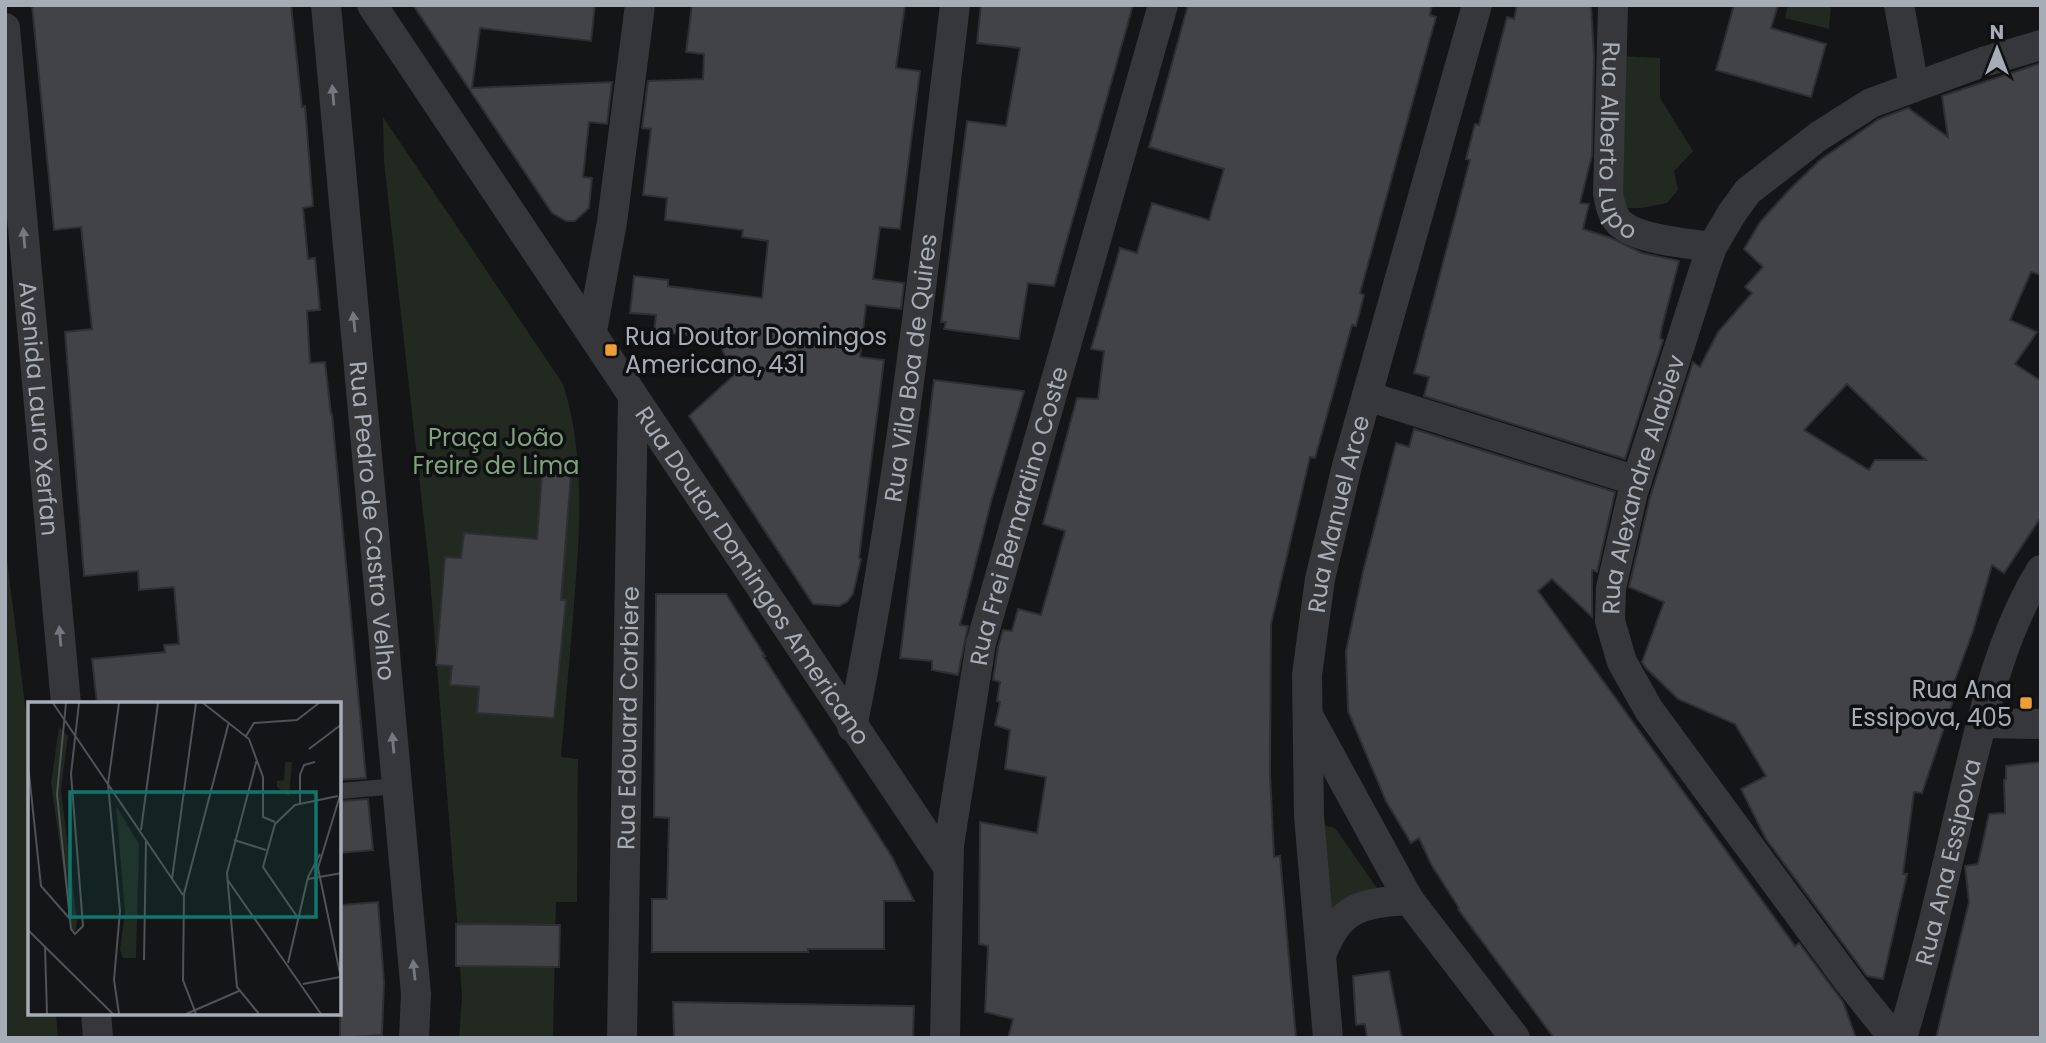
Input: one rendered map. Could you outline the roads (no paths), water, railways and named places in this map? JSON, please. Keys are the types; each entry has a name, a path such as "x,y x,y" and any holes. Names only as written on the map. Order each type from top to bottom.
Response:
{"street":[{"name":"Rua Pedro de Castro Velho","path":"326,5 416,994 414,1038"},
{"name":"Rua Doutor Domingos Americano","path":"372,5 948,867"},
{"path":"592,331 612,222 640,5"},
{"name":"Rua Vila Boa de Quires","path":"852,727 869,646 904,429 955,5"},
{"name":"Rua Frei Bernardino Coste","path":"945,1038 949,845 960,760 981,643 1041,425 1163,5"},
{"name":"Rua Manuel Arce","path":"1328,1038 1309,816 1307,675 1320,579 1367,396 1477,5"},
{"name":"Rua Alberto Lupo","path":"1613,5 1608,193 1612,210 1618,222 1649,236 1712,247"},
{"path":"1899,5 1914,87"},
{"name":"Avenida Lauro Xerfan","path":"5,28 66,702"},
{"name":"Rua Alexandre Alabiev","path":"1894,1038 1850,983 1649,710 1622,662 1610,621 1611,588 1637,481 1712,247 1731,213 1748,191 1829,129 1871,103 1983,62 2041,45"},
{"path":"1367,396 1637,481"},
{"name":"Rua Edouard Corbiere","path":"622,1038 633,398"},
{"name":"Rua Ana Essipova","path":"1902,1038 1917,987 1981,723 2007,642 2026,594 2041,570"},
{"path":"1308,716 1409,900 1515,1038"},
{"path":"1981,723 2041,724"},
{"path":"1321,956 1329,934 1338,921 1357,908 1380,902 1409,900"},
{"path":"96,1015 98,1038"}],"lane":[{"path":"341,791 397,786"}],"place":[{"name":"Rua Doutor Domingos Americano, 431","path":"611,350"},
{"name":"Rua Ana Essipova, 405","path":"2026,703"}],"park label":[{"name":"Praça João Freire de Lima","path":"496,451"}]}
